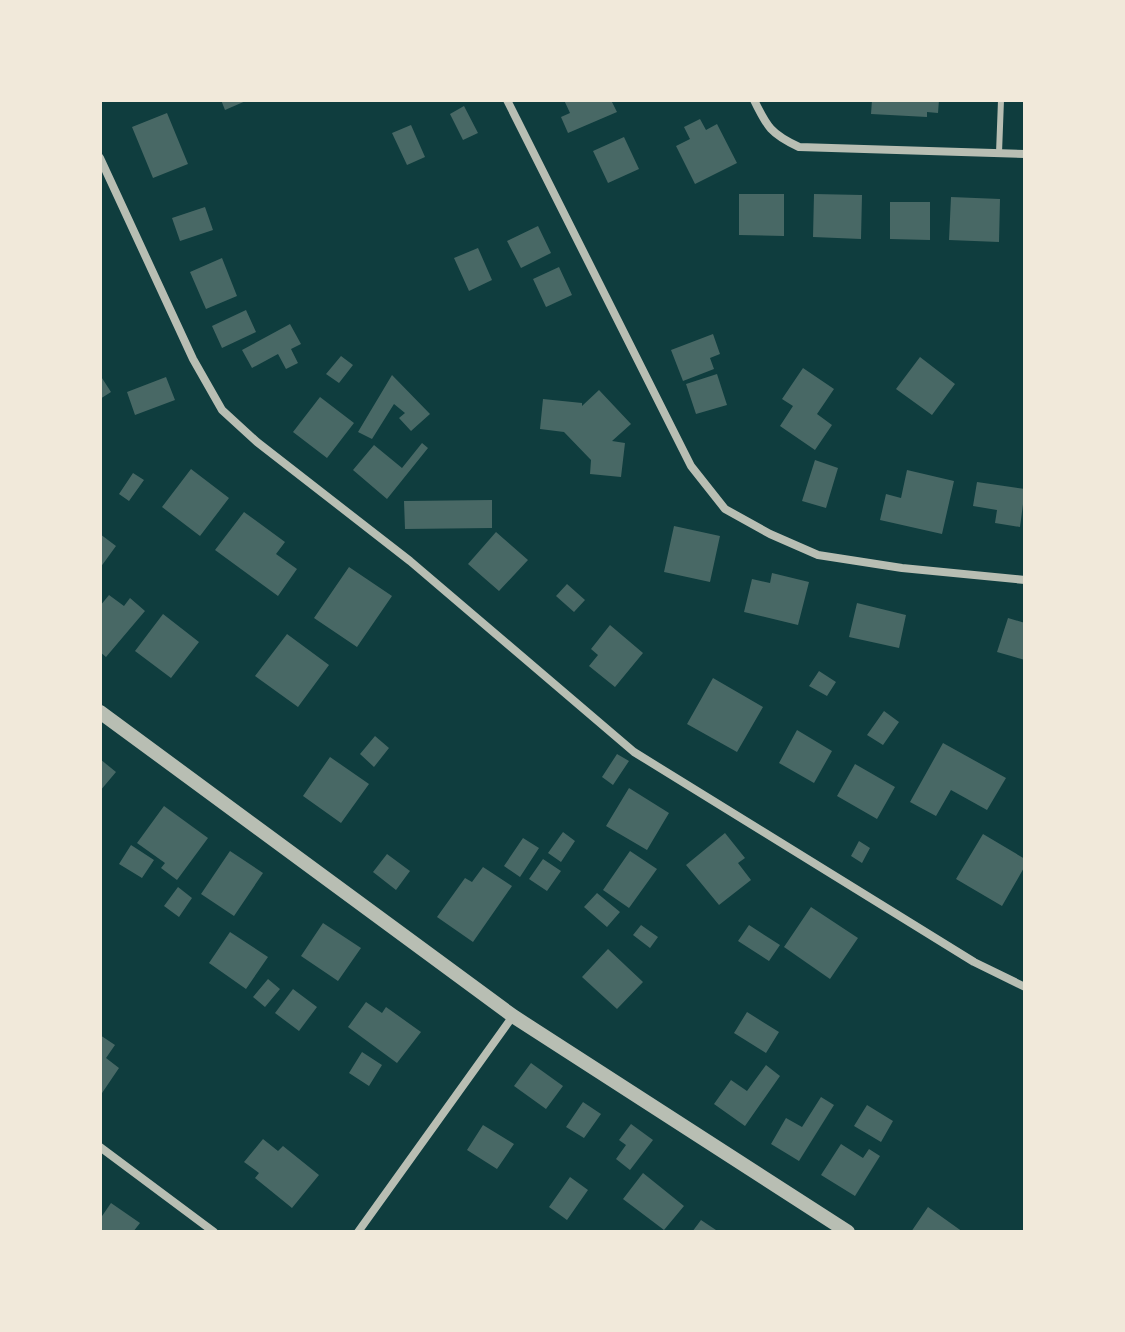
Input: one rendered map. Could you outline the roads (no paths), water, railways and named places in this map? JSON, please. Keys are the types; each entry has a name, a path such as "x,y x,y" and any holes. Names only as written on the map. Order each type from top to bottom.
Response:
{"street":[{"path":"507,100 691,466 725,509 770,534 818,555 902,568 1025,580"},
{"path":"754,100 768,129 799,147 1025,154"},
{"path":"100,158 200,371 222,410 257,442 410,561 634,752 974,962 1025,987"},
{"path":"100,712 513,1016 848,1232"},
{"path":"358,1232 513,1016"},
{"path":"100,1147 214,1232"}],"lane":[{"path":"999,153 1001,100"}]}
